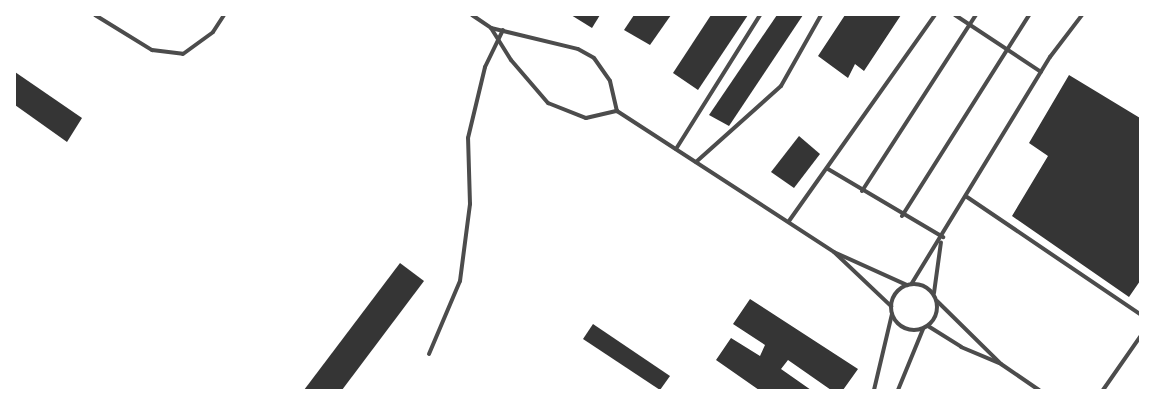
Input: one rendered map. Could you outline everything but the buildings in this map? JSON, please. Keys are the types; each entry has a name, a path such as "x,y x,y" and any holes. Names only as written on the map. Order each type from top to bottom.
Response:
{"lane":[{"path":"95,15 152,50 183,54 214,32 224,15"},
{"path":"472,15 492,28 578,49 594,58 610,81 617,111 834,252 891,306"},
{"path":"676,149 760,15"},
{"path":"696,162 781,86 821,15"},
{"path":"789,221 828,169 935,15"},
{"path":"955,15 1041,72"},
{"path":"862,191 976,15"},
{"path":"902,216 1029,15"},
{"path":"912,284 941,242 1041,72 1082,15"},
{"path":"492,28 498,39 548,103 586,118 617,111"},
{"path":"429,354 460,281 470,204 468,138 485,67 503,30"},
{"path":"828,169 902,216 943,237"},
{"path":"967,198 1140,314"},
{"path":"941,242 934,293 937,301 1001,364 1039,390"},
{"path":"834,252 907,285"},
{"path":"874,390 892,314 891,306 899,289 912,284 934,293"},
{"path":"892,314 907,330 922,329 935,319 937,301"},
{"path":"928,326 961,347 1001,364"},
{"path":"898,390 922,329"},
{"path":"1104,390 1140,336"}]}
